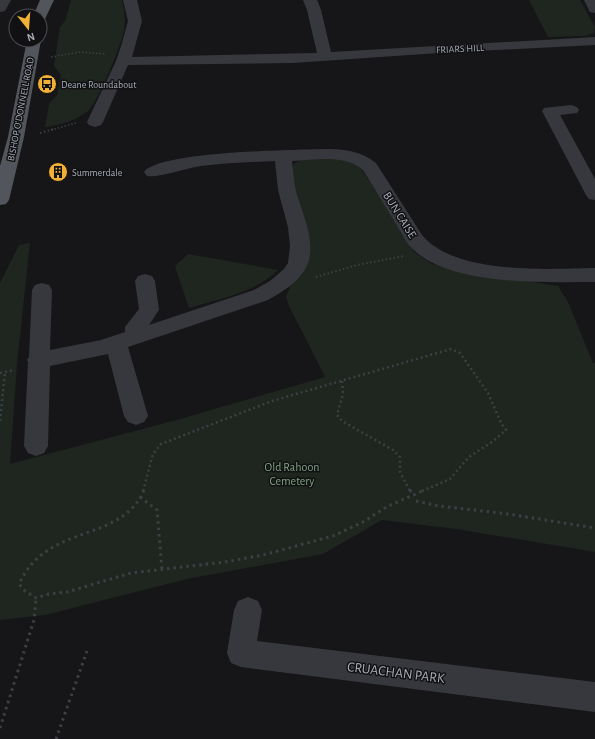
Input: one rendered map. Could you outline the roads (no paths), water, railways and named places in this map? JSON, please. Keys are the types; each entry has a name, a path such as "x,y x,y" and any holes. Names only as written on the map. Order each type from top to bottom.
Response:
{"main road":[{"name":"BISHOP O'DONNELL ROAD","path":"0,200 16,137 33,48"}],"street":[{"path":"0,8 4,0"},
{"path":"96,118 124,58 135,21 130,0"},
{"path":"310,0 314,10 325,57"},
{"path":"591,0 595,9"},
{"name":"FRIARS HILL","path":"124,58 196,61 325,57 439,49 595,41"},
{"path":"571,110 550,111 595,195"},
{"name":"BUN CAISE","path":"154,172 171,166 194,161 283,156 343,155 362,160 370,167 415,240 428,253 438,259 466,267 522,274 595,275"},
{"path":"38,360 83,352 116,344 261,295 277,287 287,279 298,262 299,244 287,189 283,156"},
{"path":"142,335 135,327 149,310 145,281"},
{"path":"36,446 38,360 42,290"},
{"path":"116,344 136,416"},
{"name":"CRUACHAN PARK","path":"248,610 241,653 595,697"}],"place":[{"name":"Deane Roundabout","path":"47,84"},
{"name":"Summerdale","path":"58,172"}],"park label":[{"name":"Old Rahoon Cemetery","path":"292,474"}]}
